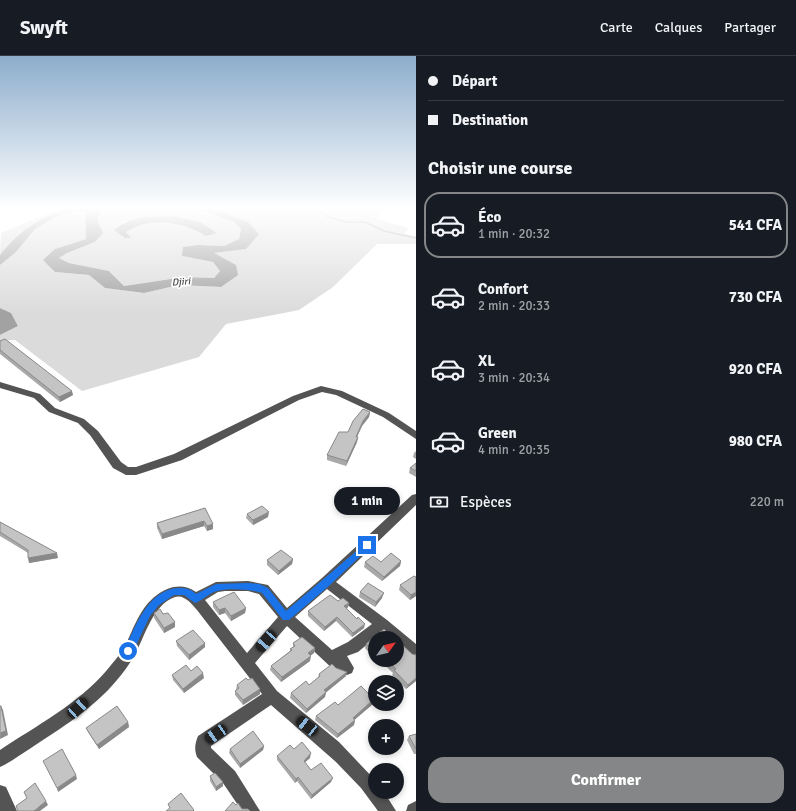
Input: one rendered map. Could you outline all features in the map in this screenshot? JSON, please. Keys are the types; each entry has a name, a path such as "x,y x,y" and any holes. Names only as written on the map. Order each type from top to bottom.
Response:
{"street":[{"path":"0,385 37,396 52,410 81,421 94,433 116,465 126,471 136,471 178,457 296,398 321,389 339,393 386,415 416,436"},
{"path":"246,664 286,617 327,582 416,498"},
{"path":"327,582 382,624 416,653"},
{"path":"195,599 221,586 248,586 265,590 286,617 344,668 347,668 338,653 354,646 382,624"},
{"path":"0,759 78,708 95,692 124,660 147,613 156,602 173,592 179,591 189,593 195,599 272,696 285,709 325,740 357,771 388,811"},
{"path":"252,811 229,778 203,752 203,747 204,742 272,696"},
{"path":"0,793 9,811"}],"shaded area":[{"path":"1,242 15,242 0,255"},
{"path":"24,242 76,242 55,249 55,272 89,275 105,288 144,293 179,285 221,287 235,265 213,253 246,249 247,242 416,242 416,244 377,244 333,287 299,310 226,324 199,357 82,391 15,340 0,341 0,335 18,326 11,313 0,308 0,265 16,252"},
{"path":"94,242 232,242 224,246 199,245 182,256 213,262 220,271 214,278 184,277 124,286 109,271 69,263 59,258 67,253"}],"water":[{"path":"11,242 24,242 16,252 0,265 0,255"},
{"name":"Djiri","path":"76,242 94,242 67,253 59,258 69,263 109,271 124,286 184,277 214,278 220,271 213,262 182,256 183,247 199,245 224,246 232,242 252,242 246,249 214,253 236,265 238,275 221,287 179,285 144,293 105,288 89,275 55,272 43,260 55,249"},
{"path":"0,308 11,313 18,326 0,335"}],"building":[{"path":"5,339 72,391 59,397 0,350 0,341"},
{"path":"363,409 370,412 363,421 356,437 358,437 347,461 327,455 339,432 348,432 353,421"},
{"path":"416,463 416,471 410,468"},
{"path":"262,506 269,512 253,520 247,514"},
{"path":"205,508 213,524 207,526 204,521 162,534 157,523"},
{"path":"0,522 57,553 28,558 28,550 0,532"},
{"path":"281,550 293,559 279,571 267,560"},
{"path":"391,553 401,561 384,577 365,562 373,556 381,562"},
{"path":"414,576 416,577 416,592 411,595 400,585"},
{"path":"368,583 384,593 376,602 360,592"},
{"path":"234,592 246,608 231,616 225,608 219,610 213,602"},
{"path":"330,595 338,601 343,598 349,603 344,606 357,619 358,617 365,624 353,633 337,617 325,627 308,611"},
{"path":"160,609 163,614 168,613 175,622 164,628 154,613"},
{"path":"193,630 205,643 189,655 176,641"},
{"path":"302,637 315,648 308,653 311,656 282,677 271,666 292,650 290,649 295,646 293,643"},
{"path":"404,647 412,654 416,655 416,678 408,685 404,681 404,675 399,675 394,670 396,669 394,667 404,667"},
{"path":"332,664 336,668 347,672 324,690 326,692 307,709 291,693 306,681 309,685 320,676 319,674"},
{"path":"186,665 191,671 197,666 203,673 183,689 172,675"},
{"path":"246,678 248,680 252,678 260,689 243,700 235,691 239,688 237,685"},
{"path":"361,686 368,693 368,704 353,718 355,720 338,734 316,716 335,702 338,705"},
{"path":"0,706 6,731 0,733"},
{"path":"117,706 128,722 97,745 86,728"},
{"path":"253,731 264,746 240,764 230,749"},
{"path":"416,734 416,749 409,736"},
{"path":"302,742 311,753 304,761 311,770 321,763 333,778 312,795 298,777 296,779 277,756 290,745 294,749"},
{"path":"62,749 76,775 57,788 43,761"},
{"path":"215,773 223,782 216,787 210,776"},
{"path":"35,783 46,801 34,811 18,811 16,806 27,798 24,792"},
{"path":"181,793 194,810 166,811 170,808 168,804"},
{"path":"233,802 236,805 238,803 242,809 248,809 250,811 225,811"}],"route":[{"path":"128,651 147,613 156,602 166,595 173,592 184,591 189,593 195,599 216,587 248,586 259,588 265,590 286,617 367,545"}]}
